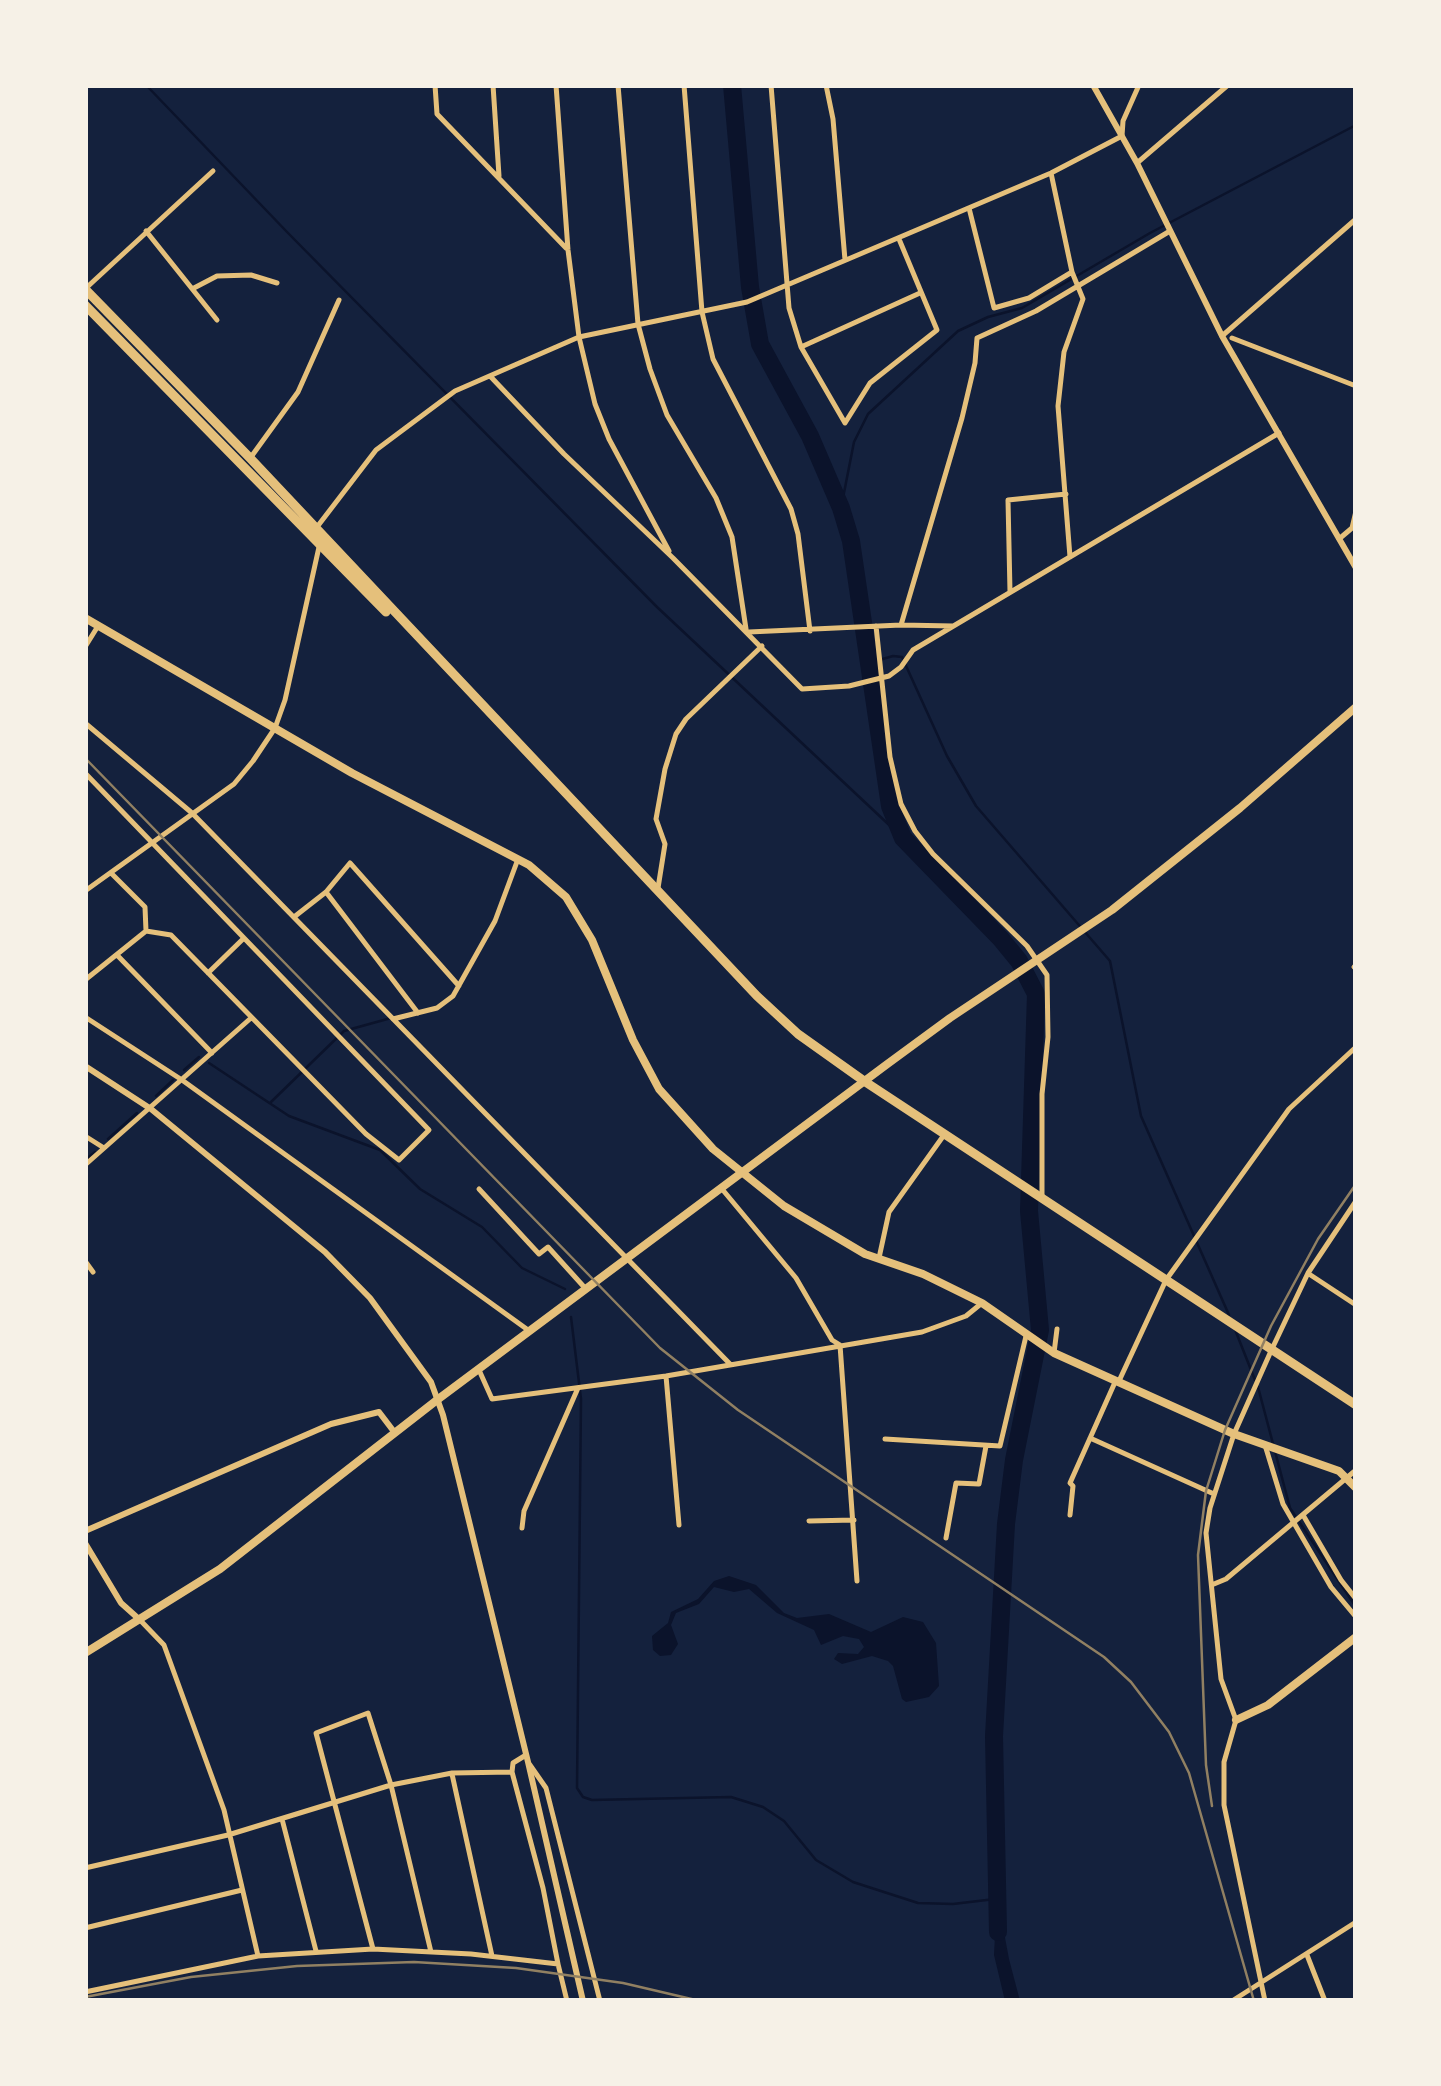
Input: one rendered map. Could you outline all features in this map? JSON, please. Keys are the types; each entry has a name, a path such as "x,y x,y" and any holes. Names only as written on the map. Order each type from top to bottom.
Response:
{"highway":[{"path":"85,289 319,547 467,692"},
{"path":"85,306 316,528 467,692 757,996 798,1034 1356,1406"}],"main road":[{"path":"85,618 352,773 518,859 566,897 592,940 633,1040 658,1088 713,1148 784,1206 833,1238 982,1303 1054,1353 1234,1434 1338,1471 1356,1488"},
{"path":"85,1652 220,1570 437,1400 864,1081 1178,860 1356,707"},
{"path":"1236,1720 1268,1706 1356,1636"}],"street":[{"path":"436,85 438,114 568,250"},
{"path":"493,85 500,180"},
{"path":"556,85 568,250 579,337 595,404 673,558"},
{"path":"618,85 638,324 667,415 716,498 732,537 746,632"},
{"path":"684,85 702,312 714,359 790,509 798,534 810,631"},
{"path":"770,85 789,308 801,346 845,423 870,383 937,330 899,238"},
{"path":"826,85 833,118 844,260"},
{"path":"1093,85 1222,336 1356,568"},
{"path":"1122,136 1123,122 1138,85"},
{"path":"1136,163 1228,85"},
{"path":"85,891 234,784 275,728 285,700 319,547 316,528 376,450 455,392 579,337 747,302 1051,173 1122,136"},
{"path":"85,289 213,171"},
{"path":"1051,173 1072,272 1083,299 1064,352 1058,406 1070,557"},
{"path":"969,208 994,308 1029,298 1072,272"},
{"path":"1222,336 1356,219"},
{"path":"146,230 217,320"},
{"path":"901,625 962,418 977,338 1036,311 1170,231"},
{"path":"194,288 216,276 251,274 277,283"},
{"path":"801,346 920,294"},
{"path":"246,463 298,392 339,300"},
{"path":"1232,338 1356,386"},
{"path":"490,376 802,689 880,680 901,668 912,650 1278,433"},
{"path":"1010,592 1008,500 1066,494"},
{"path":"1340,539 1352,528 1356,511"},
{"path":"85,648 98,626"},
{"path":"876,626 894,776 914,831 1001,918 1047,975 1041,1197"},
{"path":"746,632 954,626"},
{"path":"658,890 665,844 656,820 676,734 686,719 762,646"},
{"path":"85,723 192,813 730,1364"},
{"path":"85,773 430,1130 399,1160 366,1134 172,935 146,931 85,980"},
{"path":"393,1019 437,1008 453,996 495,921 518,859"},
{"path":"294,918 326,892 350,863 459,986"},
{"path":"111,873 145,907 146,931"},
{"path":"326,892 418,1012"},
{"path":"208,973 244,938"},
{"path":"116,955 212,1053"},
{"path":"85,1017 182,1080 530,1332"},
{"path":"85,1165 252,1018"},
{"path":"1070,1515 1070,1483 1166,1280 1289,1109 1356,1047"},
{"path":"85,1066 150,1109 346,1272 370,1298 430,1382 527,1758 583,2001"},
{"path":"878,1258 889,1212 945,1133"},
{"path":"85,1136 104,1148"},
{"path":"479,1189 539,1254 548,1247 587,1290"},
{"path":"722,1189 796,1278 832,1340 840,1344"},
{"path":"1265,2001 1224,1806 1224,1762 1236,1720 1222,1679 1206,1533 1234,1434 1271,1351 1308,1273 1355,1203"},
{"path":"85,1261 93,1272"},
{"path":"1308,1273 1356,1305"},
{"path":"479,1370 492,1399 578,1388 922,1332 966,1316 982,1303"},
{"path":"1054,1353 1057,1328"},
{"path":"885,1439 1000,1446 1027,1333"},
{"path":"840,1344 858,1581"},
{"path":"666,1376 679,1525"},
{"path":"522,1528 524,1511 578,1388"},
{"path":"85,1531 332,1424 379,1412 396,1433"},
{"path":"1090,1438 1214,1494"},
{"path":"946,1538 956,1483 979,1484 986,1445"},
{"path":"1266,1445 1282,1504 1331,1587 1356,1616"},
{"path":"1214,1584 1226,1579 1356,1470"},
{"path":"1304,1515 1356,1599"},
{"path":"809,1521 854,1520"},
{"path":"85,1544 121,1603 164,1645 224,1810 258,1956"},
{"path":"372,1949 316,1733 368,1713 391,1785 431,1952"},
{"path":"527,1758 513,1763 512,1772 543,1888 566,2001"},
{"path":"527,1758 546,1788 600,2001"},
{"path":"85,1868 228,1835 391,1785 452,1773 512,1772"},
{"path":"452,1773 492,1956"},
{"path":"282,1818 316,1951"},
{"path":"85,1928 242,1890"},
{"path":"1232,2001 1356,1922"},
{"path":"85,1992 258,1956 316,1951 431,1952 558,1964"},
{"path":"1307,1955 1325,2001"}],"water":[{"path":"729,1576 756,1585 784,1613 797,1618 829,1614 871,1632 903,1617 923,1622 936,1643 939,1686 929,1697 906,1702 888,1661 872,1656 842,1664 834,1659 838,1653 858,1654 864,1647 859,1639 843,1636 821,1645 814,1630 777,1613 749,1589 734,1592 714,1587 699,1604 676,1613 671,1625 678,1644 671,1655 660,1656 653,1650 652,1636 668,1623 671,1612 698,1599 714,1581"},
{"path":"997,1895 1020,2001 1005,2001 994,1955"}],"waterway":[{"path":"146,85 657,607 903,838"},
{"path":"732,85 750,287 760,344 810,436 851,541 890,806 903,838 1001,939 1019,961 1036,994 1029,1211 1040,1330 1014,1460 1006,1524 994,1736 998,1932"},
{"path":"841,508 854,442 868,414 958,331 988,317 1022,308 1150,233 1356,125"},
{"path":"869,663 902,657 947,756 976,806 1110,961 1141,1116 1229,1315"},
{"path":"270,1103 344,1031 391,1018"},
{"path":"184,1070 199,1057"},
{"path":"209,1063 289,1116 380,1150 420,1189 482,1227 522,1268 565,1289"},
{"path":"156,1096 173,1080"},
{"path":"108,1139 137,1113"},
{"path":"85,1160 95,1152"},
{"path":"571,1317 581,1399 577,1788 583,1797 731,1797 763,1807 784,1821 816,1860 853,1882 918,1903 995,1899"},
{"path":"1234,1327 1255,1380"},
{"path":"1258,1387 1290,1508 1356,1607"}],"railway":[{"path":"85,758 660,1348 738,1410 1104,1657 1131,1682 1169,1732 1189,1773 1254,2001"},
{"path":"1212,1806 1206,1765 1198,1555 1206,1491 1225,1430 1271,1326 1318,1239 1356,1184"},
{"path":"85,1997 191,1977 297,1966 414,1962 516,1968 623,1983 700,2001"}]}
